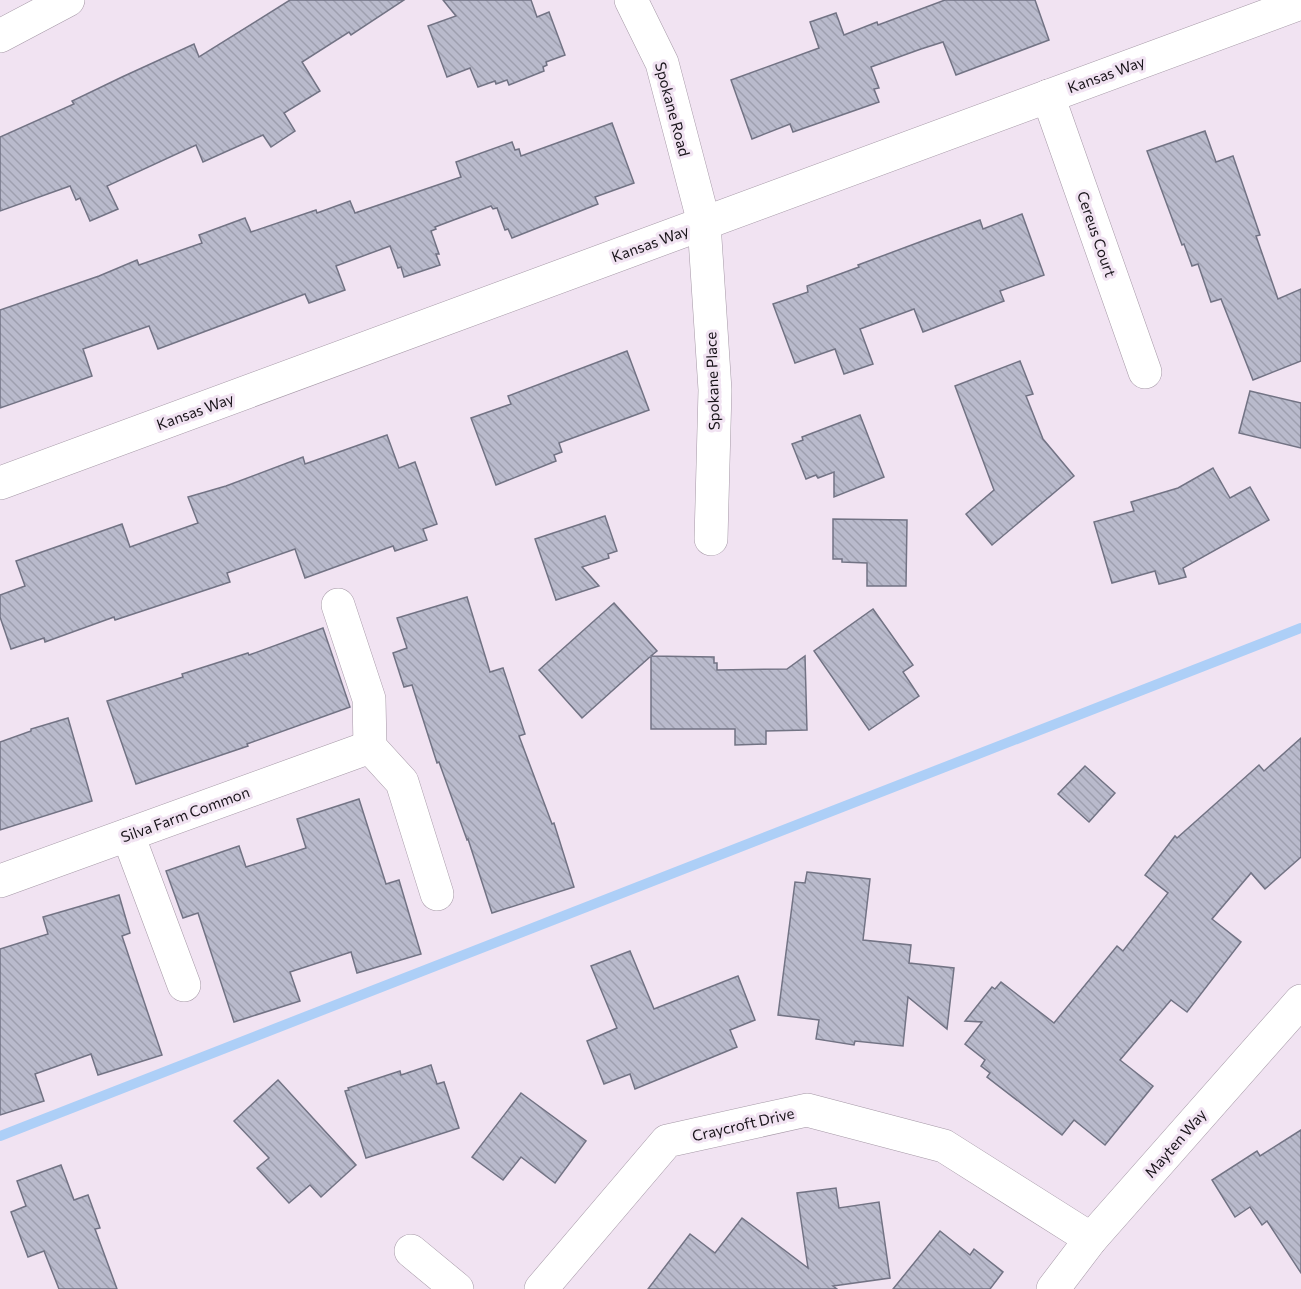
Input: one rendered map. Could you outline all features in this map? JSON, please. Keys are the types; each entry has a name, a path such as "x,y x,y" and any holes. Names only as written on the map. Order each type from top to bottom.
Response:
{"street":[{"path":"0,36 68,0"},
{"name":"Spokane Road","path":"631,0 662,63 704,223"},
{"name":"Kansas Way","path":"0,483 1301,3"},
{"name":"Cereus Court","path":"1048,96 1145,372"},
{"name":"Spokane Place","path":"704,223 715,390 711,539"},
{"path":"338,605 369,699 370,747 402,782 437,894"},
{"name":"Silva Farm Common","path":"0,881 370,747"},
{"path":"128,835 184,985"},
{"name":"Mayten Way","path":"1053,1289 1091,1239 1301,1002"},
{"name":"Craycroft Drive","path":"541,1289 667,1141 807,1110 944,1146 1091,1239"},
{"path":"411,1251 457,1289"}],"building":[{"path":"290,0 404,0 351,35 349,32 302,62 320,91 284,113 295,131 271,147 263,135 203,162 196,145 107,186 118,209 90,221 80,198 76,200 70,186 0,211 0,137 74,104 72,101 194,44 199,57"},
{"path":"443,0 531,0 537,17 549,12 565,55 546,62 547,65 543,67 544,71 509,85 507,80 496,84 495,81 478,87 470,68 447,77 428,26 456,16"},
{"path":"945,0 1035,0 1049,40 956,75 943,42 921,49 871,67 879,88 874,89 879,102 793,132 790,124 752,139 731,80 819,48 810,22 836,13 844,35"},
{"path":"612,123 634,183 595,197 598,204 512,238 508,229 505,230 497,208 493,209 491,206 435,227 436,229 431,231 439,254 436,254 440,265 404,277 390,246 336,266 345,290 309,303 305,294 158,349 149,326 83,349 92,376 0,408 0,310 99,276 137,260 139,265 202,243 199,235 245,218 251,232 350,201 355,213 461,177 456,162 512,142 515,150 519,149 521,156"},
{"path":"1205,131 1216,162 1233,156 1260,235 1256,236 1278,299 1301,289 1301,361 1253,380 1221,299 1211,302 1198,264 1192,266 1184,244 1182,245 1147,151"},
{"path":"1022,214 1044,275 1000,291 1004,301 923,332 914,309 860,329 873,364 844,374 835,349 795,363 773,304 808,292 807,286 859,267 858,265 980,220 983,229"},
{"path":"627,351 649,410 559,443 562,452 554,455 556,461 496,485 471,418 511,404 508,396"},
{"path":"1020,361 1033,394 1026,396 1043,439 1074,476 992,545 966,514 994,490 955,386"},
{"path":"1250,391 1301,403 1301,448 1239,433"},
{"path":"860,415 884,477 834,497 834,472 818,478 816,475 806,479 792,444 803,440 802,437"},
{"path":"387,435 399,468 415,462 437,524 423,529 427,540 395,551 393,546 305,578 295,549 227,573 230,582 115,620 114,617 45,642 44,638 11,649 0,617 0,595 25,586 16,561 122,524 130,547 198,523 188,497 226,486 303,457 305,464"},
{"path":"1213,468 1230,498 1250,487 1269,520 1183,568 1186,577 1159,584 1155,571 1112,583 1094,522 1134,511 1131,502 1178,488"},
{"path":"605,516 617,551 608,554 609,558 582,567 599,586 556,600 535,539"},
{"path":"833,519 907,520 906,586 867,586 867,563 842,562 842,559 833,559"},
{"path":"467,597 490,672 503,668 525,734 519,736 552,824 554,823 574,887 492,913 468,839 439,762 437,763 412,685 404,687 393,653 407,648 397,618"},
{"path":"614,603 657,651 582,718 539,670"},
{"path":"873,609 913,665 903,672 919,696 869,730 814,651"},
{"path":"323,628 350,707 247,744 248,746 136,784 107,701 183,677 182,674 248,653 249,655"},
{"path":"651,656 714,657 717,670 787,669 805,656 807,730 766,731 766,744 735,745 735,729 651,729"},
{"path":"68,718 92,801 0,830 0,742 31,731 31,729"},
{"path":"1301,738 1301,857 1265,889 1251,873 1212,919 1241,942 1187,1012 1171,1000 1120,1060 1153,1086 1105,1145 1074,1120 1062,1135 987,1077 990,1073 981,1066 985,1060 965,1044 982,1022 965,1021 992,987 995,989 1001,982 1054,1023 1117,946 1123,951 1168,893 1145,875 1175,836 1177,838 1259,765 1264,771"},
{"path":"1085,766 1115,793 1089,822 1058,794"},
{"path":"359,799 386,884 399,880 421,954 357,973 351,952 290,972 300,1001 234,1022 198,913 183,918 166,871 239,846 246,867 306,848 297,819"},
{"path":"807,872 870,879 863,940 911,945 909,963 954,968 947,1029 908,997 903,1046 855,1041 854,1045 816,1039 819,1020 778,1015 795,882 805,883"},
{"path":"119,895 130,933 122,936 162,1055 98,1075 91,1054 35,1074 44,1101 0,1115 0,949 48,934 43,917"},
{"path":"630,951 654,1009 738,976 755,1020 730,1030 737,1047 635,1089 630,1074 604,1084 587,1041 617,1028 591,966"},
{"path":"431,1065 437,1084 444,1082 459,1128 366,1158 345,1091 400,1071 401,1075"},
{"path":"278,1080 356,1165 321,1197 310,1185 289,1203 257,1168 269,1158 234,1121"},
{"path":"521,1093 586,1141 555,1183 521,1157 503,1180 472,1157"},
{"path":"1301,1130 1301,1273 1267,1221 1262,1225 1250,1207 1235,1217 1212,1180 1257,1151 1260,1156"},
{"path":"61,1165 74,1200 88,1195 100,1228 95,1229 117,1289 59,1289 44,1251 28,1257 11,1212 26,1206 17,1181"},
{"path":"836,1188 839,1208 879,1202 890,1278 833,1286 837,1289 648,1289 690,1234 715,1253 742,1218 808,1268 797,1193"},
{"path":"940,1231 970,1255 974,1249 1003,1272 990,1289 893,1289"}],"waterway":[{"path":"0,1136 1301,628"}]}
